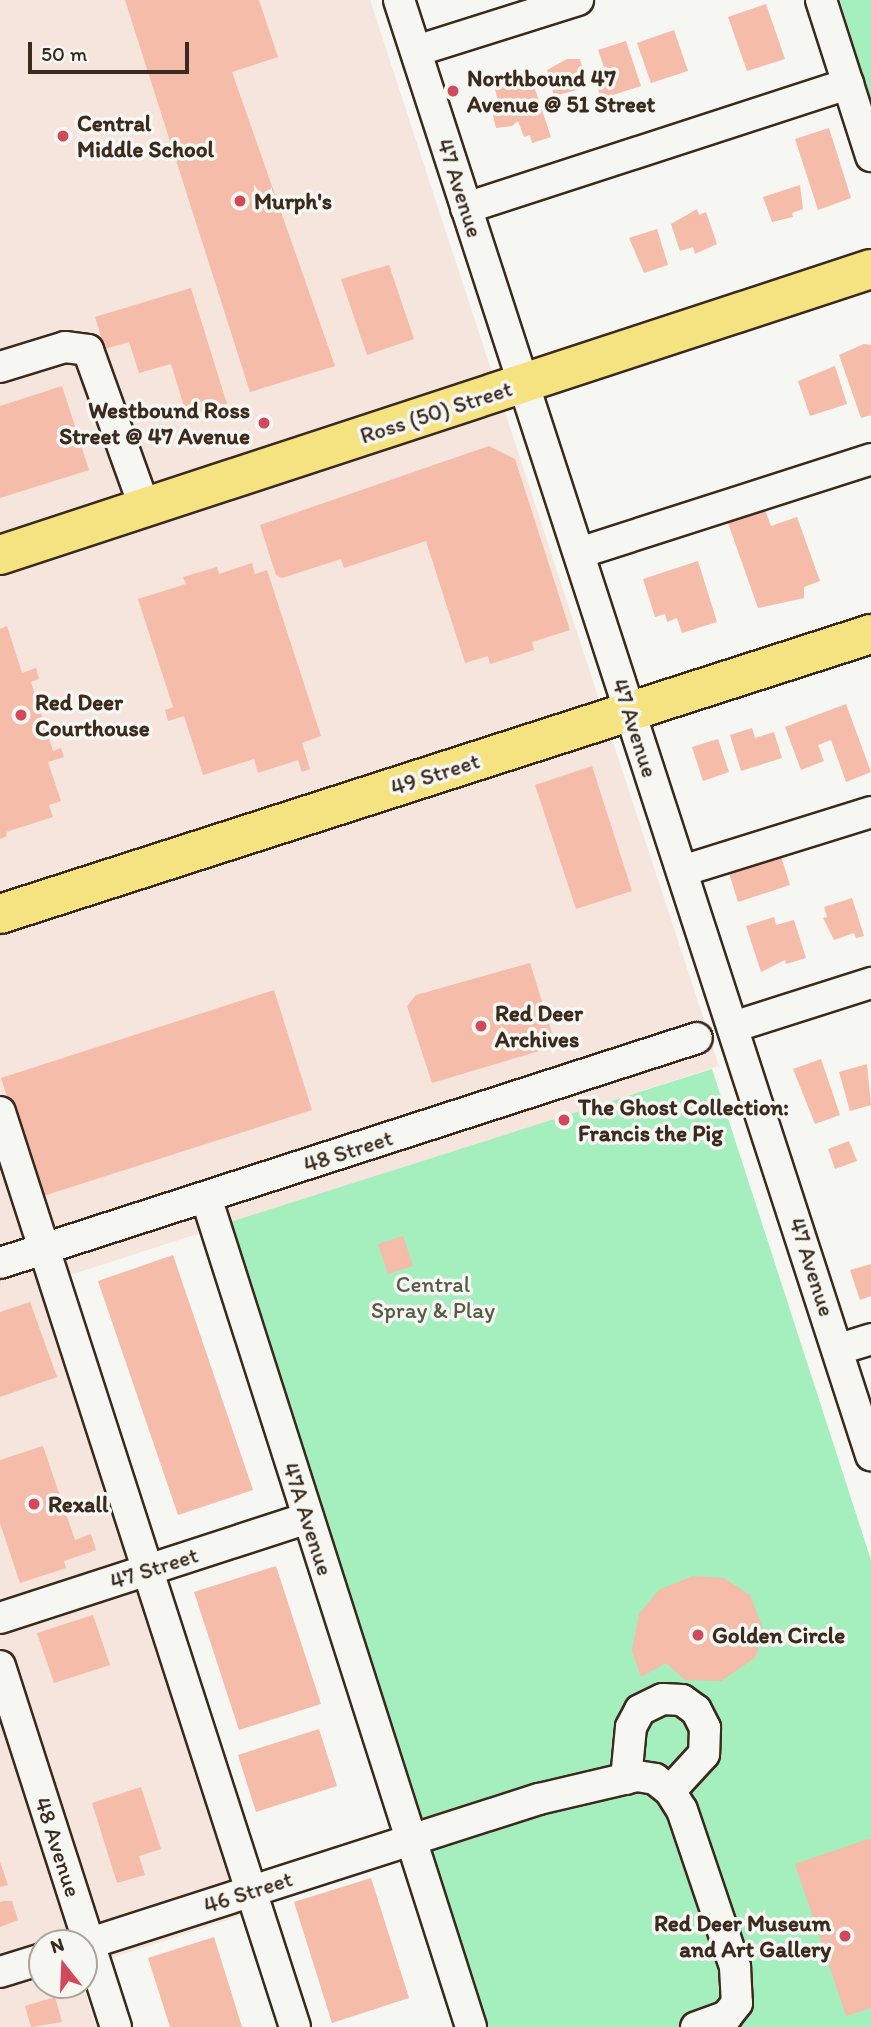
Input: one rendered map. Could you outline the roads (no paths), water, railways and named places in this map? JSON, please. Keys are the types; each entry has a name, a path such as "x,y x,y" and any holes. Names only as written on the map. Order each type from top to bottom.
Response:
{"main road":[{"name":"Ross (50) Street","path":"0,555 871,269"},
{"name":"49 Street","path":"0,914 871,634"}],"street":[{"name":"47 Avenue","path":"399,0 839,1349 871,1455"},
{"path":"416,51 578,0"},
{"path":"821,0 871,156"},
{"path":"466,208 848,84"},
{"path":"0,367 65,347 88,350 145,508"},
{"path":"579,553 871,459"},
{"path":"682,872 871,811"},
{"path":"733,1027 871,983"},
{"name":"48 Street","path":"0,1263 696,1038"},
{"path":"0,1112 150,1569 295,2027"},
{"name":"47A Avenue","path":"206,1197 471,2027"},
{"path":"839,1349 871,1339"},
{"name":"47 Street","path":"0,1618 307,1518"},
{"name":"48 Avenue","path":"0,1667 82,1929"},
{"path":"626,1779 631,1727 640,1710 663,1699 682,1700 696,1710 705,1728 704,1754 670,1791"},
{"path":"412,1839 539,1799 626,1779 655,1779 670,1791 682,1810 740,1987 737,2003 726,2016 696,2027"},
{"name":"46 Street","path":"98,1940 412,1839"},
{"path":"0,1972 28,1963"},
{"name":"48 Avenue","path":"98,1975 116,2027"}],"place":[{"name":"Northbound 47 Avenue @ 51 Street","path":"453,91"},
{"name":"Central Middle School","path":"63,136"},
{"name":"Murph's","path":"240,201"},
{"name":"Westbound Ross Street @ 47 Avenue","path":"264,423"},
{"name":"Red Deer Courthouse","path":"21,715"},
{"name":"Red Deer Archives","path":"481,1026"},
{"name":"The Ghost Collection: Francis the Pig","path":"564,1120"},
{"name":"Rexall","path":"34,1504"},
{"name":"Golden Circle","path":"698,1635"},
{"name":"Red Deer Museum and Art Gallery","path":"845,1936"}],"park label":[{"name":"Central Spray & Play","path":"433,1297"}]}
